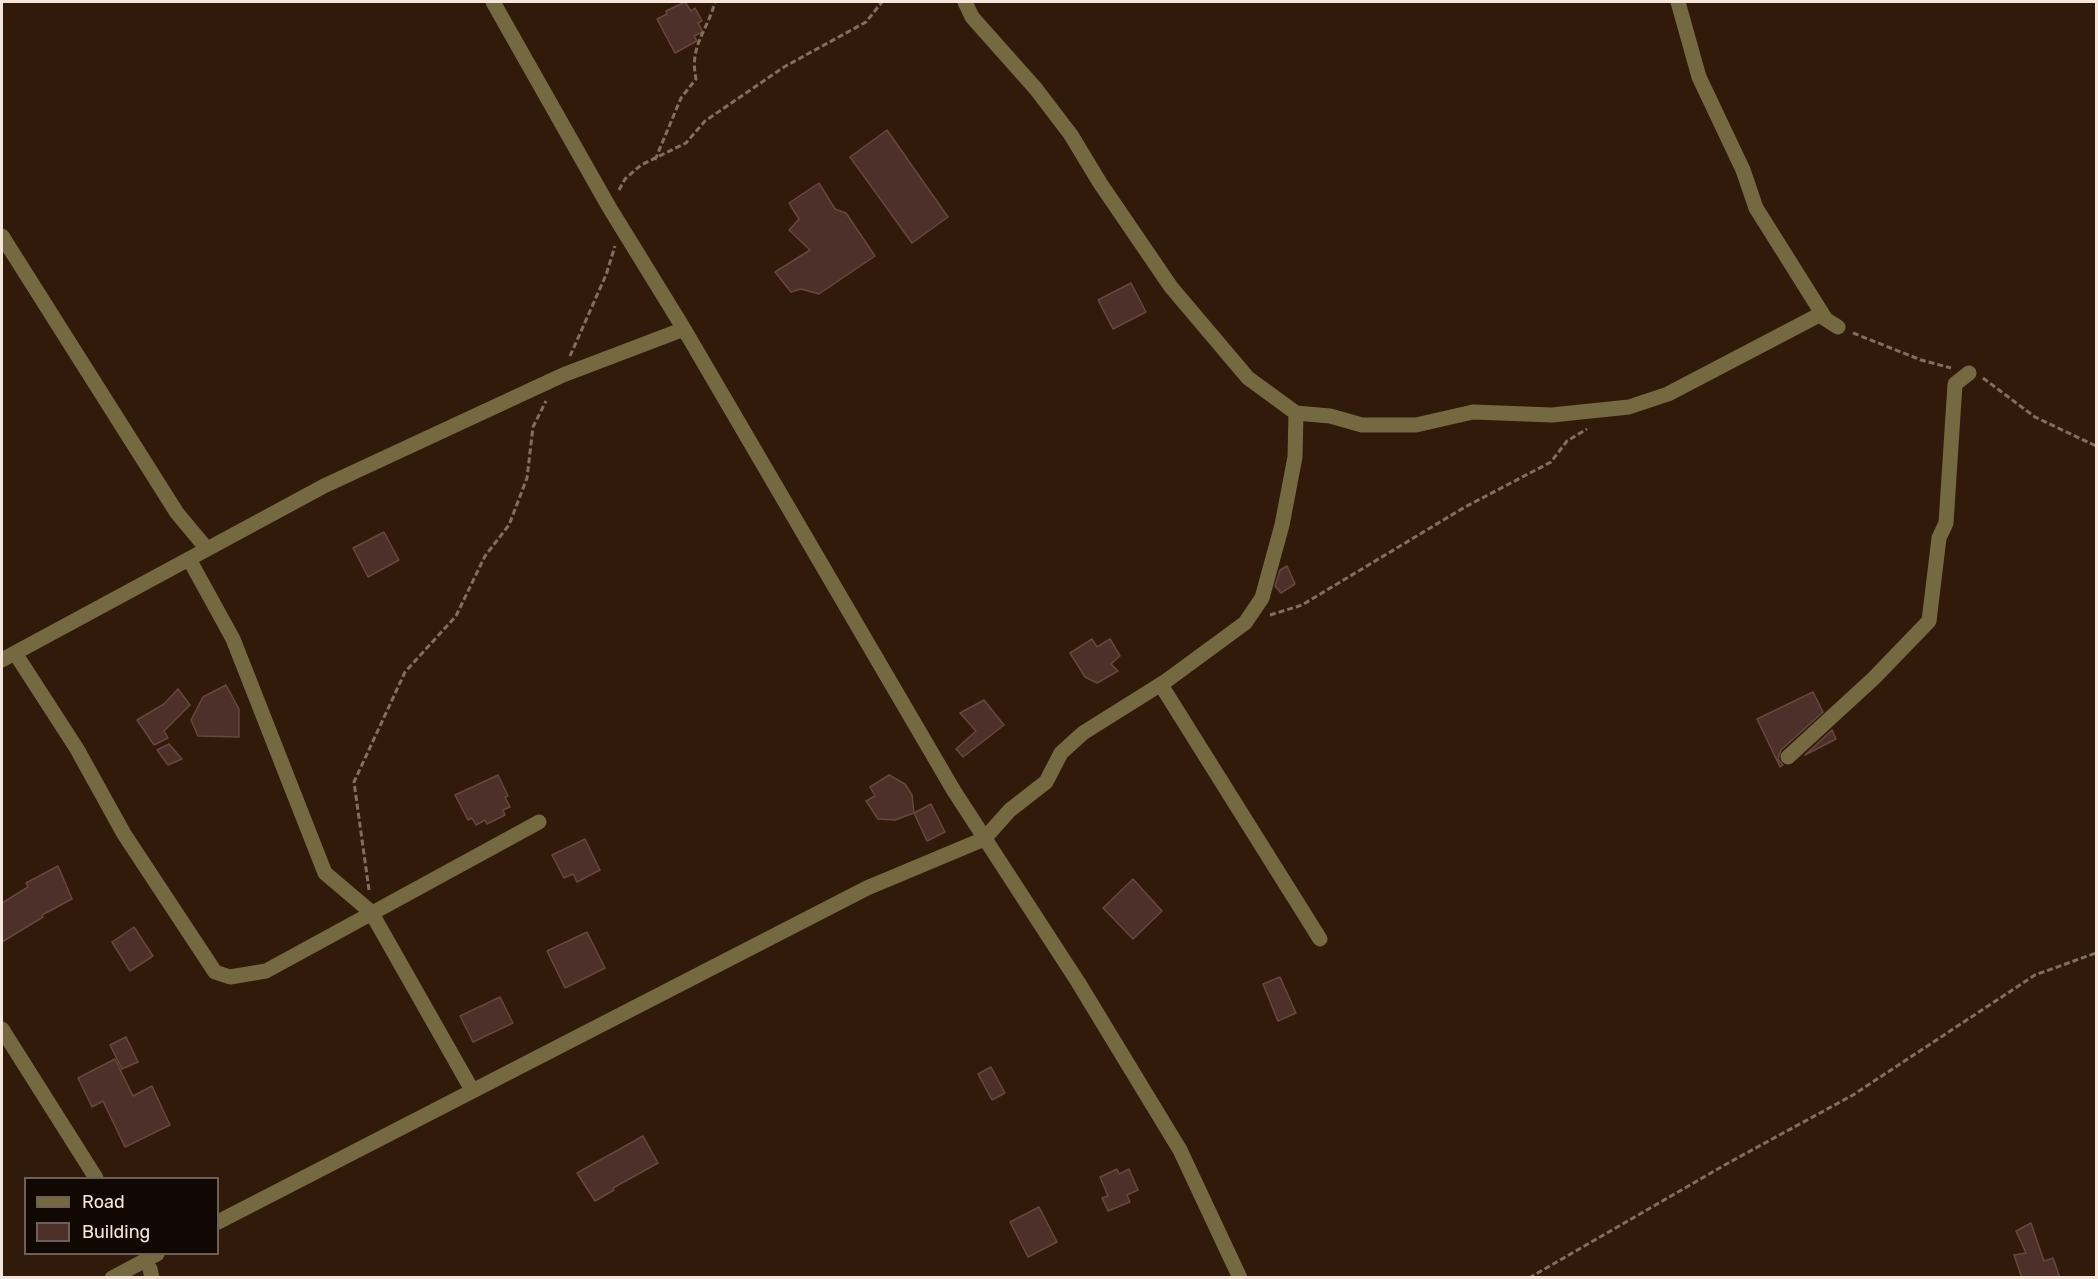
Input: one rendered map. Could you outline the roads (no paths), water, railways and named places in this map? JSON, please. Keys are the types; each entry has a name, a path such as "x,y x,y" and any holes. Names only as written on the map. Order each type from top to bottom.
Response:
{"street":[{"path":"493,2 609,207 684,329 984,839 1078,982 1179,1150 1240,1278"},
{"path":"965,2 972,17 1036,89 1071,135 1100,183 1171,286 1248,378 1296,413 1330,416 1362,425 1416,425 1473,412 1552,415 1629,407 1668,394 1819,315 1831,322 1756,208 1743,170 1698,77 1678,2"},
{"path":"2,236 177,513 207,549"},
{"path":"539,822 266,971 230,977 215,972 204,960 178,915 124,834 77,749 8,657 324,486 560,376 684,329"},
{"path":"1788,757 1874,678 1929,621 1939,538 1946,523 1955,384 1969,373"},
{"path":"219,1221 867,888 984,839 1010,810 1046,782 1061,753 1083,733 1161,685 1245,623 1262,598 1282,525 1295,456 1296,413"},
{"path":"189,559 233,639 325,873 371,912 472,1090"},
{"path":"1161,685 1320,939"},
{"path":"2,1029 95,1177"},
{"path":"112,1278 150,1263"}]}
